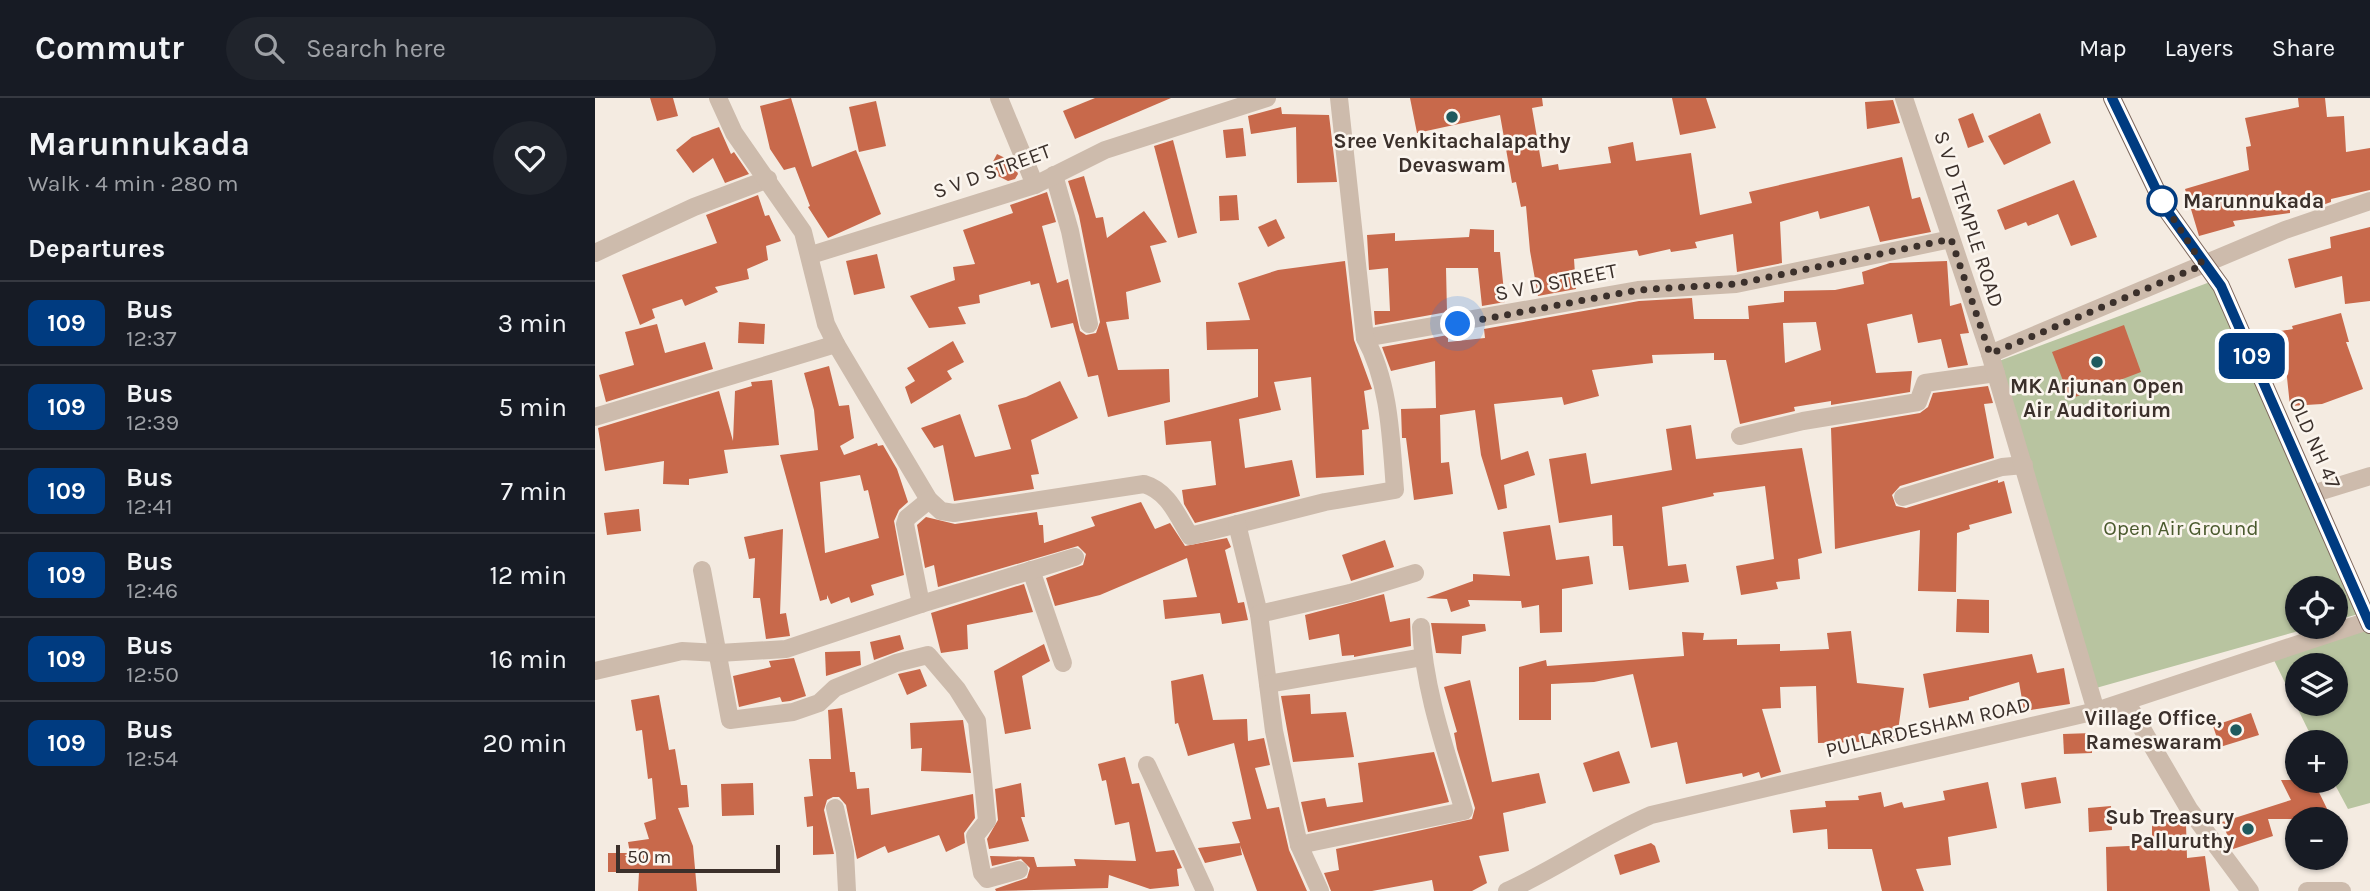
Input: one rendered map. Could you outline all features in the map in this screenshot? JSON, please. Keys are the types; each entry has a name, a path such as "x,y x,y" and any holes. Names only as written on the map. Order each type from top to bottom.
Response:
{"main road":[{"name":"OLD NH 47","path":"2112,98 2165,208 2203,265 2221,286 2369,623"}],"street":[{"path":"718,98 734,133 803,232 811,255 826,324 929,500 941,511 954,513 1144,484 1158,488 1166,497 1190,536 1325,502 1395,490 1389,422 1373,353 1366,338 1339,98"},
{"path":"999,98 1035,185"},
{"name":"S V D STREET","path":"811,255 1035,185 1105,149 1267,98"},
{"name":"S V D TEMPLE ROAD","path":"1904,98 1925,153 1996,373 2097,711"},
{"path":"1054,175 1070,232 1089,324"},
{"path":"595,253 694,207 768,179"},
{"path":"1990,354 2285,230 2370,201"},
{"name":"S V D STREET","path":"1366,338 1638,290 1736,284 1951,239"},
{"path":"595,417 836,344"},
{"path":"1740,436 1803,421 1918,402 1925,383 1996,373"},
{"path":"1903,497 2002,467 2024,466"},
{"path":"2312,494 2370,476"},
{"path":"921,604 905,524 907,518 929,500"},
{"path":"1237,524 1259,614 1274,731 1300,845 1320,891"},
{"path":"595,671 682,651 719,653 786,649 1075,557"},
{"path":"702,570 730,720 793,712 819,703 835,688 896,663 928,654 957,689 977,721 987,821 975,836 982,873 987,879 1019,870"},
{"path":"1031,570 1063,663"},
{"path":"1259,614 1350,593 1415,573"},
{"name":"PULLARDESHAM ROAD","path":"1507,891 1538,877 1618,829 1651,816 2127,703 2369,623"},
{"path":"1300,845 1464,811 1431,701 1421,627"},
{"path":"1268,684 1423,657"},
{"path":"2127,703 2189,809 2251,891"},
{"path":"1147,765 1205,891"},
{"path":"835,808 845,852 847,891"},
{"path":"2307,891 2342,891"}],"green space":[{"name":"Open Air Ground","path":"2210,282 2342,576 2285,576 2285,635 2096,688 1999,361"},
{"name":"Open Air Ground","path":"2348,589 2359,614 2348,617"},
{"path":"2366,624 2370,633 2370,803 2348,809 2339,793 2348,793 2348,730 2308,730 2301,716 2348,716 2348,653 2285,653 2285,683 2271,654 2318,639 2348,639 2348,630"}],"building":[{"path":"650,98 673,98 678,116 657,121"},
{"path":"791,98 812,167 856,150 881,214 828,238 808,207 810,206 795,167 784,170 770,149 760,106"},
{"path":"1095,98 1171,98 1075,139 1063,111"},
{"path":"1410,98 1542,98 1543,106 1532,108 1542,167 1558,164 1559,170 1611,163 1608,147 1633,142 1636,161 1691,153 1700,215 1752,203 1749,192 1902,157 1912,199 1920,197 1931,232 1880,242 1869,206 1820,219 1818,211 1780,222 1782,263 1737,272 1733,234 1695,242 1697,248 1671,252 1670,249 1639,256 1637,250 1574,259 1576,289 1538,296 1526,206 1521,207 1516,182 1512,183 1500,115 1417,133"},
{"path":"1672,98 1706,98 1716,128 1680,135"},
{"path":"2298,98 2325,98 2327,117 2344,116 2346,152 2370,148 2370,190 2331,199 2331,202 2317,207 2290,208 2290,213 2233,221 2235,226 2199,236 2185,189 2249,170 2246,147 2251,146 2245,118 2299,107"},
{"path":"1893,100 1900,123 1867,129 1865,102"},
{"path":"876,101 886,146 859,152 849,107"},
{"path":"1281,107 1282,114 1329,115 1337,182 1297,183 1296,127 1251,134 1248,116"},
{"path":"1973,113 1984,142 1968,148 1958,119"},
{"path":"2040,113 2051,143 2004,165 1988,136"},
{"path":"719,127 731,154 734,152 749,174 725,183 713,158 693,173 676,150 692,137"},
{"path":"1243,128 1246,156 1226,158 1223,130"},
{"path":"1173,140 1197,233 1178,238 1154,146"},
{"path":"997,154 1013,162 1018,174 1015,179 1008,181 988,171"},
{"path":"1084,176 1096,218 1103,217 1107,238 1144,211 1167,242 1150,246 1161,282 1126,292 1129,319 1106,322 1118,370 1169,369 1170,402 1108,417 1098,375 1088,377 1073,323 1051,328 1039,283 1031,285 1030,281 979,295 980,303 958,307 966,324 929,328 910,296 955,280 953,267 975,264 963,230 1013,213 1010,205 1047,192 1056,222 1042,226 1057,283 1068,279 1080,331 1086,335 1096,333 1100,322 1079,216 1068,181"},
{"path":"2074,180 2097,237 2071,246 2058,214 2028,226 2026,222 2005,230 1997,210"},
{"path":"758,195 765,216 769,215 781,241 766,246 768,260 747,269 749,279 715,287 718,292 685,306 682,299 652,309 655,318 640,325 622,275 717,243 706,215"},
{"path":"1237,195 1239,220 1220,221 1219,196"},
{"path":"1276,219 1285,238 1268,247 1258,227"},
{"path":"2370,227 2370,301 2345,304 2342,276 2295,288 2288,259 2331,248 2330,237"},
{"path":"1470,229 1494,230 1494,252 1500,252 1505,302 1482,306 1478,268 1446,268 1447,312 1375,325 1374,311 1390,311 1388,268 1369,270 1367,235 1395,233 1395,241 1469,237"},
{"path":"877,254 885,288 854,295 846,261"},
{"path":"1345,261 1354,340 1372,389 1364,391 1369,429 1362,430 1364,475 1316,478 1311,377 1274,382 1281,410 1239,419 1245,468 1292,460 1300,496 1195,523 1184,504 1182,490 1216,485 1211,441 1166,445 1164,421 1258,397 1258,349 1207,350 1206,322 1250,320 1238,283 1278,270"},
{"path":"1947,261 1950,306 1961,303 1969,333 1960,334 1968,365 1948,368 1941,339 1918,343 1912,314 1867,324 1876,373 1912,371 1910,392 1831,405 1831,401 1794,407 1795,411 1740,424 1726,360 1714,360 1714,353 1652,355 1653,363 1592,370 1599,396 1564,405 1562,397 1494,404 1501,460 1528,451 1535,475 1504,485 1507,508 1498,510 1481,455 1475,410 1440,415 1441,463 1449,462 1453,494 1414,500 1406,438 1402,438 1401,409 1436,408 1435,361 1391,371 1382,347 1448,335 1448,342 1485,338 1484,329 1639,301 1692,298 1694,319 1749,319 1748,306 1784,302 1784,291 1835,290 1864,284 1862,272 1890,263","holes":["1816,322 1821,350 1785,363 1783,323"]},
{"path":"2341,313 2349,342 2346,342 2363,389 2322,404 2290,406 2286,368 2270,370 2256,335 2293,329 2292,326"},
{"path":"739,322 765,324 764,344 738,343"},
{"path":"657,324 665,353 705,342 713,369 606,402 599,375 634,365 625,332"},
{"name":"MK Arjunan Open Air Auditorium","path":"2124,325 2141,372 2070,399 2052,352"},
{"path":"953,341 964,362 947,371 952,379 911,404 905,387 915,381 907,368"},
{"path":"829,366 839,406 849,405 854,438 840,446 844,455 877,443 878,446 883,445 897,469 908,502 899,510 894,521 904,575 871,585 874,595 851,603 849,597 831,604 827,595 827,599 820,601 780,455 818,450 814,410 804,373","holes":["860,475 864,491 868,490 879,538 825,553 820,482"]},
{"path":"772,380 779,445 724,450 728,473 689,479 689,485 663,484 664,461 605,471 598,428 719,391 733,441 735,391 752,386 751,382"},
{"path":"1060,381 1078,418 1031,440 1039,474 1031,475 1034,489 954,501 943,445 934,448 921,428 960,414 975,457 1011,449 998,405 1026,397"},
{"path":"1988,386 1993,403 1984,404 1994,458 1900,486 1892,495 1896,506 1906,508 1998,480 1998,483 2004,481 2012,513 1969,525 1970,529 1957,533 1956,592 1918,591 1920,530 1835,549 1831,428 1920,413 1928,407 1933,393"},
{"path":"1691,425 1696,459 1802,448 1822,553 1798,559 1800,579 1776,582 1778,589 1741,595 1736,566 1774,559 1765,486 1713,493 1714,496 1662,507 1668,566 1686,564 1689,582 1629,590 1623,546 1613,546 1612,515 1559,523 1549,459 1586,453 1591,484 1672,470 1666,429"},
{"path":"1141,502 1155,529 1170,523 1185,546 1227,538 1231,547 1225,550 1238,603 1244,602 1248,620 1222,624 1220,613 1165,619 1163,600 1197,597 1187,558 1100,595 1055,606 1046,578 1083,565 1086,554 1078,546 938,587 934,565 925,568 917,525 926,517 955,524 1037,512 1039,525 1043,525 1044,543 1095,526 1091,517"},
{"path":"639,509 641,531 607,535 604,513"},
{"path":"1550,525 1556,560 1589,556 1593,584 1562,589 1562,632 1540,633 1539,605 1522,608 1521,601 1468,600 1470,606 1451,612 1447,599 1426,598 1473,581 1473,574 1510,576 1503,532"},
{"path":"783,529 780,614 786,613 790,636 766,639 760,598 753,598 755,558 749,559 744,537"},
{"path":"1385,540 1394,567 1351,581 1342,555"},
{"path":"1024,584 1033,612 967,625 968,649 941,653 931,613"},
{"path":"1384,594 1390,622 1410,618 1411,646 1354,657 1342,656 1339,634 1309,640 1305,615"},
{"path":"1957,599 1989,600 1989,633 1956,632"},
{"path":"1431,623 1485,624 1486,631 1462,636 1461,654 1436,653"},
{"path":"1851,631 1857,683 1904,688 1897,738 1861,733 1861,742 1818,743 1816,686 1780,687 1781,708 1762,709 1781,772 1761,778 1759,772 1743,777 1742,773 1686,784 1677,742 1651,748 1633,674 1594,682 1551,684 1551,720 1519,720 1519,667 1546,660 1547,666 1684,656 1682,632 1704,633 1703,640 1737,639 1737,645 1780,644 1780,651 1829,649 1827,633"},
{"path":"900,635 904,649 874,660 870,642"},
{"path":"1044,644 1050,661 1022,676 1031,729 1005,734 994,671"},
{"path":"860,651 861,665 826,676 825,652"},
{"path":"2032,654 2037,673 2064,668 2070,704 2024,711 2019,682 1969,697 1969,700 1929,708 1923,674"},
{"path":"794,658 806,696 782,702 780,697 739,707 733,676 771,667 769,661"},
{"path":"920,669 927,686 907,695 898,674"},
{"path":"1203,674 1213,720 1247,719 1248,741 1264,738 1270,765 1255,768 1267,809 1279,807 1289,850 1307,891 1257,891 1240,845 1242,855 1205,863 1198,848 1240,843 1232,822 1251,819 1234,743 1188,756 1178,723 1175,724 1171,681"},
{"path":"1470,680 1492,782 1539,773 1546,803 1503,813 1509,851 1479,856 1487,883 1472,891 1434,891 1432,880 1372,891 1331,891 1324,873 1339,870 1336,849 1472,819 1475,808 1457,749 1454,733 1457,732 1444,687"},
{"path":"1310,694 1311,714 1346,712 1354,757 1293,762 1281,696"},
{"path":"659,695 669,750 675,749 681,785 687,785 689,807 678,808 693,846 697,891 638,891 639,872 608,872 608,853 630,853 628,842 649,839 644,823 656,819 652,778 648,779 642,730 636,731 631,700"},
{"path":"842,708 850,772 855,772 857,789 869,788 871,815 973,794 975,818 964,833 965,843 946,852 939,835 888,853 885,846 857,859 846,805 839,797 833,797 827,800 824,810 834,854 813,855 813,826 807,827 804,797 813,796 809,759 831,759 828,710"},
{"name":"Village Office, Rameswaram","path":"2251,713 2259,735 2220,747 2213,726"},
{"path":"963,720 971,773 921,771 922,748 911,749 910,723"},
{"path":"2092,733 2092,753 2064,754 2063,734"},
{"path":"1619,751 1630,783 1593,792 1583,763"},
{"path":"1434,752 1449,802 1308,832 1301,802 1325,798 1327,807 1363,802 1358,763"},
{"path":"1125,757 1132,784 1139,783 1156,852 1174,850 1182,868 1177,869 1179,886 1150,889 1109,875 1108,888 996,891 995,889 1027,878 1030,868 1021,859 992,866 990,856 1034,857 1037,867 1076,866 1074,859 1136,861 1129,822 1115,825 1106,780 1102,781 1098,764"},
{"path":"2056,777 2061,803 2025,809 2021,783"},
{"path":"1988,782 1997,828 1948,837 1951,865 1916,869 1924,891 1882,891 1872,849 1828,849 1827,829 1793,833 1790,810 1826,807 1825,801 1859,800 1858,796 1881,792 1884,807 1902,802 1904,808 1945,800 1943,791"},
{"path":"753,783 754,815 722,816 721,784"},
{"path":"1021,783 1025,817 1021,817 1029,841 989,849 987,839 998,820 995,789"},
{"name":"Sub Treasury Palluruthy","path":"2288,793 2319,793 2326,807 2285,807 2285,819 2268,819 2273,836 2233,849 2222,822 2291,800"},
{"path":"2111,806 2112,830 2089,832 2088,808"},
{"path":"2170,814 2170,821 2184,821 2186,824 2187,858 2205,856 2210,891 2107,891 2106,847 2152,845 2152,815"},
{"path":"1651,843 1655,846 1660,862 1620,875 1614,855"}],"bus line":[{"name":"109","path":"2112,98 2165,208 2203,265 2221,286 2370,625"}],"place":[{"name":"Sree Venkitachalapathy Devaswam","path":"1452,117"},
{"name":"Marunnukada","path":"2162,201"},
{"name":"MK Arjunan Open Air Auditorium","path":"2097,362"},
{"name":"Village Office, Rameswaram","path":"2236,730"},
{"name":"Sub Treasury Palluruthy","path":"2248,829"}],"route":[{"path":"1458,324 1638,290 1736,284 1951,239 1990,354 2203,265 2162,201"}]}
